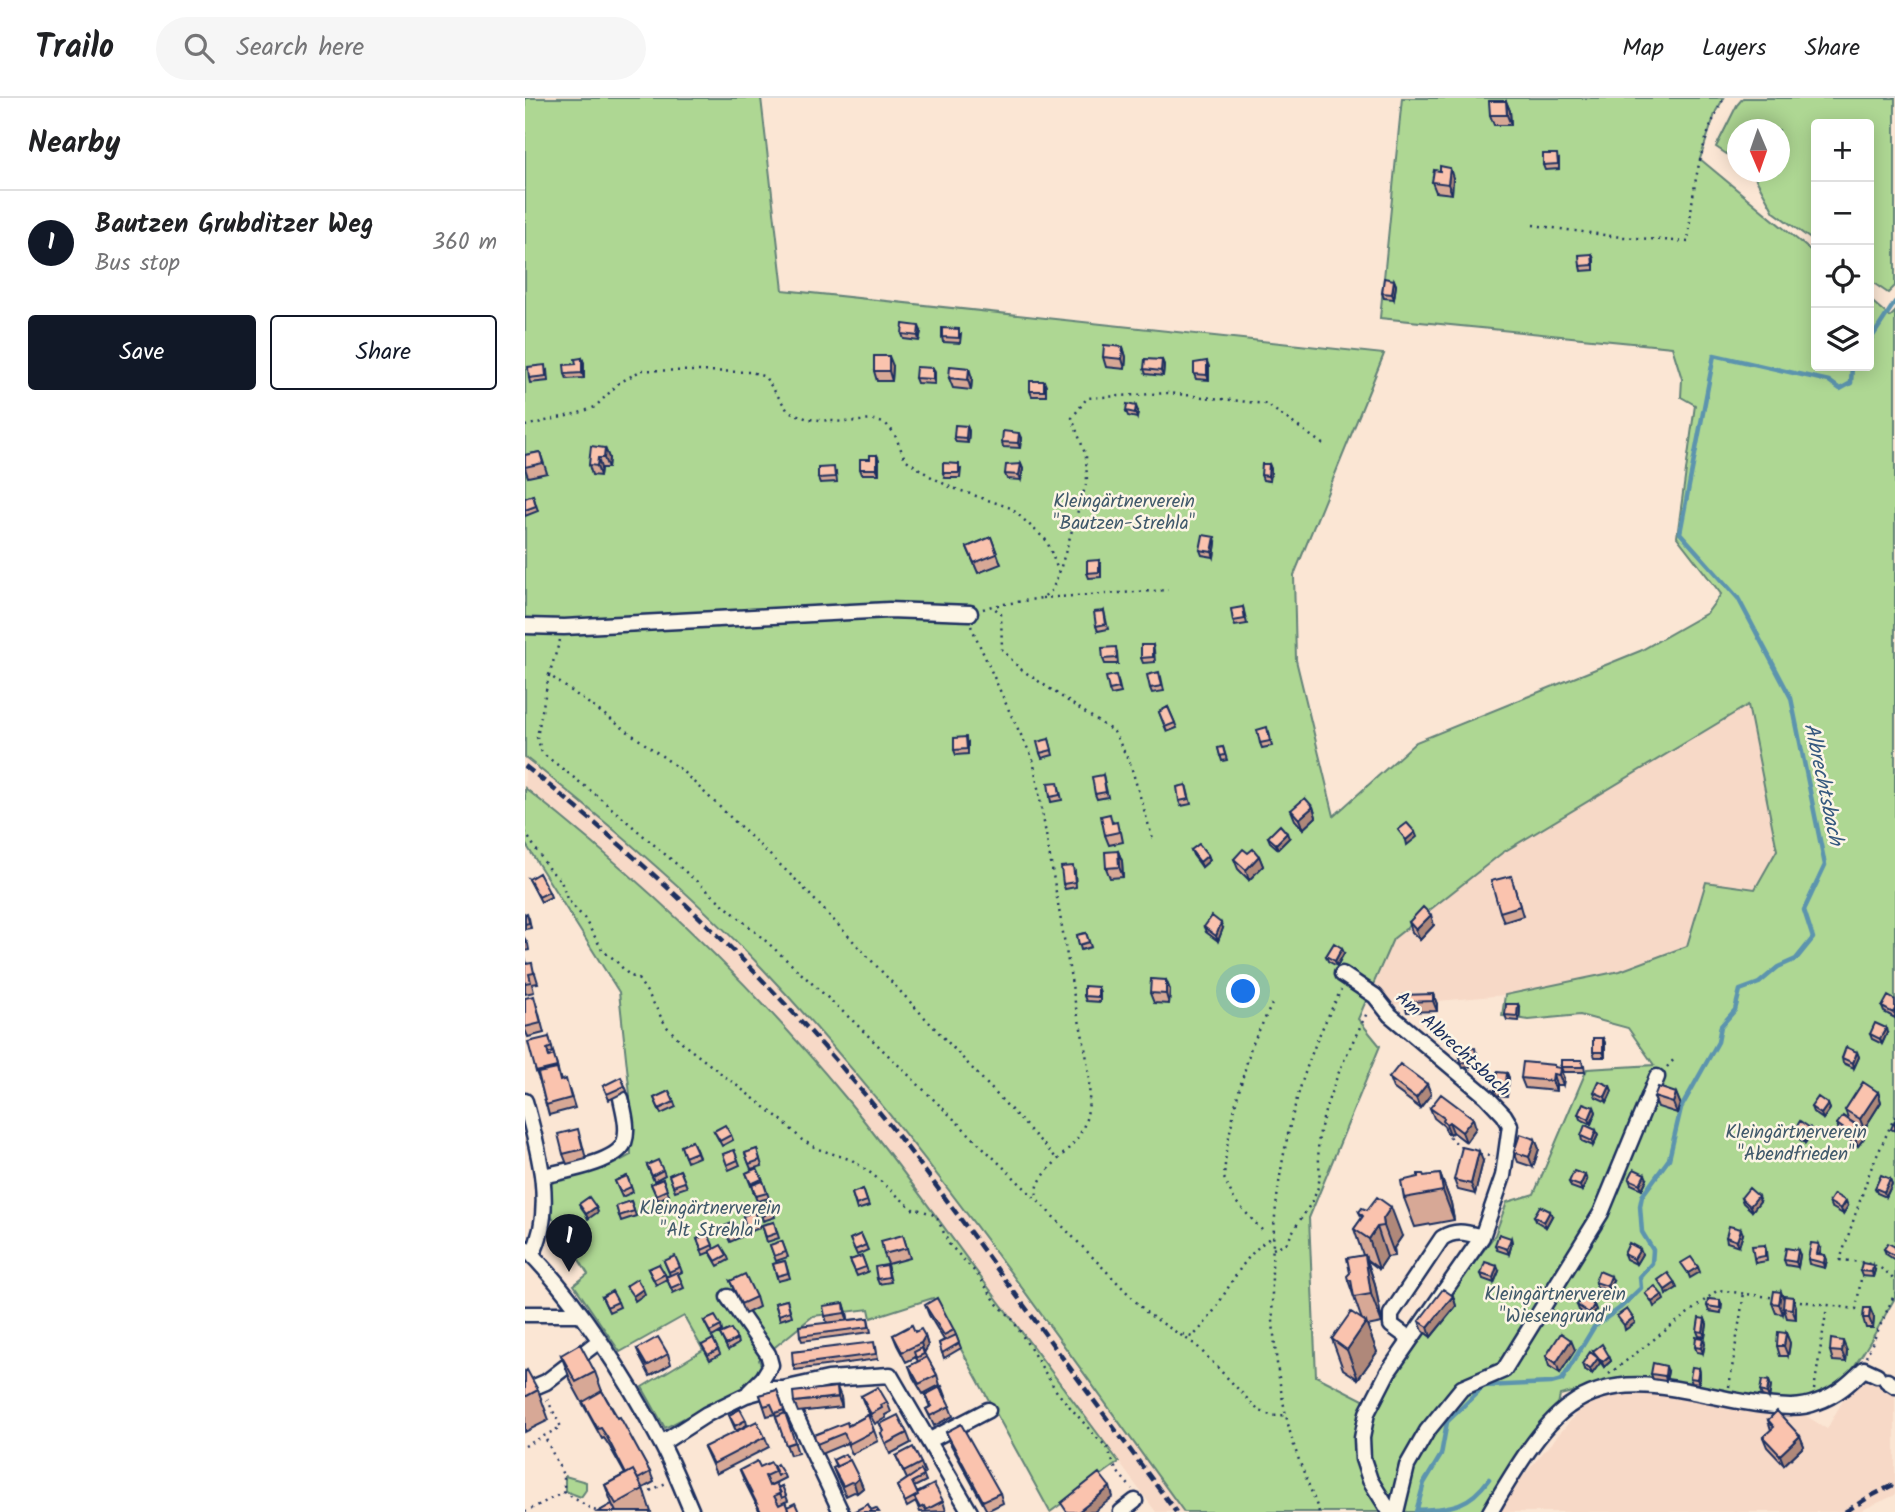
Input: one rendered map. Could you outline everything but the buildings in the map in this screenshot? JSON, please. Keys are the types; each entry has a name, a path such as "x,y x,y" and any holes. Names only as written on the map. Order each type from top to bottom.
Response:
{"street":[{"path":"525,626 564,627 889,610 970,613"},
{"name":"Am Albrechtsbach","path":"1344,976 1375,996 1390,1015 1486,1096 1510,1125 1503,1176 1482,1237 1388,1372 1367,1413 1361,1438 1363,1458 1370,1480 1390,1512"},
{"path":"1396,1512 1407,1466 1427,1432 1462,1388 1504,1370 1601,1213 1657,1077"},
{"path":"543,1176 611,1157 620,1149 625,1140 626,1122 621,1098"},
{"path":"525,1101 543,1176 539,1241 529,1251 599,1341 662,1443 689,1511"},
{"path":"1410,1339 1391,1325 1391,1314 1442,1238 1450,1233 1463,1232 1482,1237"},
{"path":"728,1297 768,1354 771,1365 746,1395"},
{"path":"525,1314 579,1314"},
{"path":"525,1391 563,1370 599,1341"},
{"path":"662,1443 707,1414 746,1395 767,1389 783,1389 828,1380 890,1375 970,1512"},
{"path":"1490,1512 1554,1417 1586,1395 1613,1386 1645,1384 1727,1399 1792,1407 1812,1404 1881,1378"},
{"path":"783,1389 841,1512"},
{"path":"930,1440 988,1410"},
{"path":"1121,1512 1135,1501"}],"path":[{"path":"1533,225 1611,236 1688,242 1692,194 1700,159 1716,111 1724,98"},
{"path":"525,426 595,407 619,383 642,370 752,372 765,377 788,411 808,419 874,421 886,424 894,433 905,459 928,475 950,487 1011,508 1047,541 1059,573"},
{"path":"1042,598 1052,590 1059,573 1087,481 1086,456 1072,418 1087,398 1168,393 1266,404 1324,445"},
{"path":"1036,1199 1038,1184 1079,1136 1088,1114 1089,1082 1034,759 968,621 970,613 992,606 1042,598 1168,590"},
{"path":"992,606 1001,614 1002,649 1019,668 1114,732 1130,763 1154,844"},
{"path":"564,627 549,675 537,737 542,753 595,794 767,942 853,1021 1036,1199 1148,1314 1196,1345 1258,1410 1272,1416 1286,1415"},
{"path":"549,675 680,769 797,881 1058,1160"},
{"path":"525,832 548,868 561,881 568,900 585,918 603,951 629,975 638,979 666,1026 687,1047 784,1122 802,1140 818,1149 852,1160 914,1210 932,1214 938,1220 949,1244 977,1274 998,1305 1011,1317 1069,1407 1075,1410 1107,1447 1116,1470 1135,1493 1135,1501"},
{"path":"1319,1512 1286,1415 1273,1323 1273,1249 1279,1177 1296,1106 1317,1039 1344,976"},
{"path":"1273,1249 1288,1242 1292,1230 1305,1216 1318,1187 1318,1138 1337,1075 1375,996"},
{"path":"1262,1230 1235,1201 1224,1178 1226,1151 1251,1047 1272,1004"},
{"path":"1895,1116 1870,1171 1840,1260 1870,1263 1888,1272 1895,1283"},
{"path":"1448,1132 1446,1134 1464,1149 1506,1161"},
{"path":"1179,1334 1192,1337 1205,1325 1243,1262 1260,1244 1274,1235"},
{"path":"1791,1300 1856,1309 1861,1279"},
{"path":"1604,1379 1718,1290 1780,1298"},
{"path":"1727,1399 1744,1293"},
{"path":"1881,1378 1866,1356 1895,1293"},
{"path":"1812,1404 1827,1305"},
{"path":"525,1446 561,1427 540,1385"},
{"path":"544,1436 564,1477 564,1492"},
{"path":"635,1499 677,1477"},
{"path":"525,1512 564,1492"},
{"path":"564,1492 601,1512"}],"shaded area":[{"path":"1748,704 1777,850 1755,889 1706,882 1687,946 1620,971 1505,995 1393,1005 1373,989 1393,939 1502,853"},
{"path":"525,757 582,802 670,880 760,966 811,1021 919,1151 1184,1512 1156,1512 844,1096 741,983 653,898 565,819 525,788"},
{"path":"1872,1377 1895,1391 1895,1495 1858,1512 1497,1512 1514,1486 1578,1412 1591,1402 1619,1394 1642,1392 1805,1415 1827,1429 1843,1400 1859,1378"}],"green space":[{"path":"525,98 761,98 783,290 1384,354 1294,575 1296,660 1334,816 1416,742 1640,651 1707,613 1721,594 1677,537 1695,405 1681,397 1682,379 1672,347 1380,318 1402,98 1724,98 1716,111 1700,159 1811,251 1811,371 1874,371 1874,303 1890,317 1895,312 1895,1298 1853,1368 1837,1385 1821,1394 1792,1402 1613,1382 1560,1395 1558,1405 1542,1420 1485,1512 1184,1512 982,1233 876,1097 762,968 706,912 617,832 525,757","holes":["1748,705 1777,850 1755,889 1706,882 1687,946 1620,971 1505,995 1502,1016 1529,1020 1580,1015 1628,1028 1654,1065 1587,1069 1534,1194 1507,1202 1495,1235 1416,1341 1381,1404 1371,1404 1316,1376 1309,1218 1380,1046 1358,1019 1393,939 1502,853"]},
{"path":"1743,98 1895,98 1895,286 1888,293 1874,283 1874,119 1811,119 1811,239 1774,212 1758,182 1790,182 1790,119 1730,119"},
{"path":"1727,125 1727,154 1716,147"},
{"name":"Kleingärtnerverein \"Alt Strehla\"","path":"525,788 652,896 772,1013 880,1142 1119,1462 1050,1512 933,1298 871,1318 869,1309 813,1316 759,1360 764,1372 747,1386 665,1428 642,1387 703,1350 684,1316 620,1352 574,1285 588,1274 551,1215 551,1183 614,1164 631,1155 630,1095 619,992 525,843"},
{"path":"565,1476 586,1482 586,1490 581,1497 565,1491"}],"waterway":[{"name":"Albrechtsbach","path":"1874,334 1895,302"},
{"name":"Albrechtsbach","path":"1416,1512 1424,1483 1441,1455 1447,1422 1484,1386 1551,1383 1562,1380 1594,1327 1641,1288 1640,1277 1652,1263 1653,1250 1642,1232 1642,1196 1669,1159 1681,1108 1718,1042 1721,1026 1735,1010 1740,990 1759,983 1778,967 1796,959 1813,938 1804,910 1825,865 1791,698 1738,598 1680,533 1714,355 1829,381 1840,389 1851,383 1852,371"},
{"name":"Albrechtsbach","path":"1417,1510 1458,1505 1474,1496 1489,1479"}],"railway":[{"path":"525,766 613,839 698,916 818,1040 875,1106 910,1152 1176,1512"},
{"path":"1845,1512 1895,1484"}],"place":[{"name":"Bautzen Grubditzer Weg","path":"569,1272"}],"park label":[{"name":"Kleingärtnerverein \"Bautzen-Strehla\"","path":"1124,511"},
{"name":"Kleingärtnerverein \"Abendfrieden\"","path":"1796,1142"},
{"name":"Kleingärtnerverein \"Wiesengrund\"","path":"1555,1304"}]}
